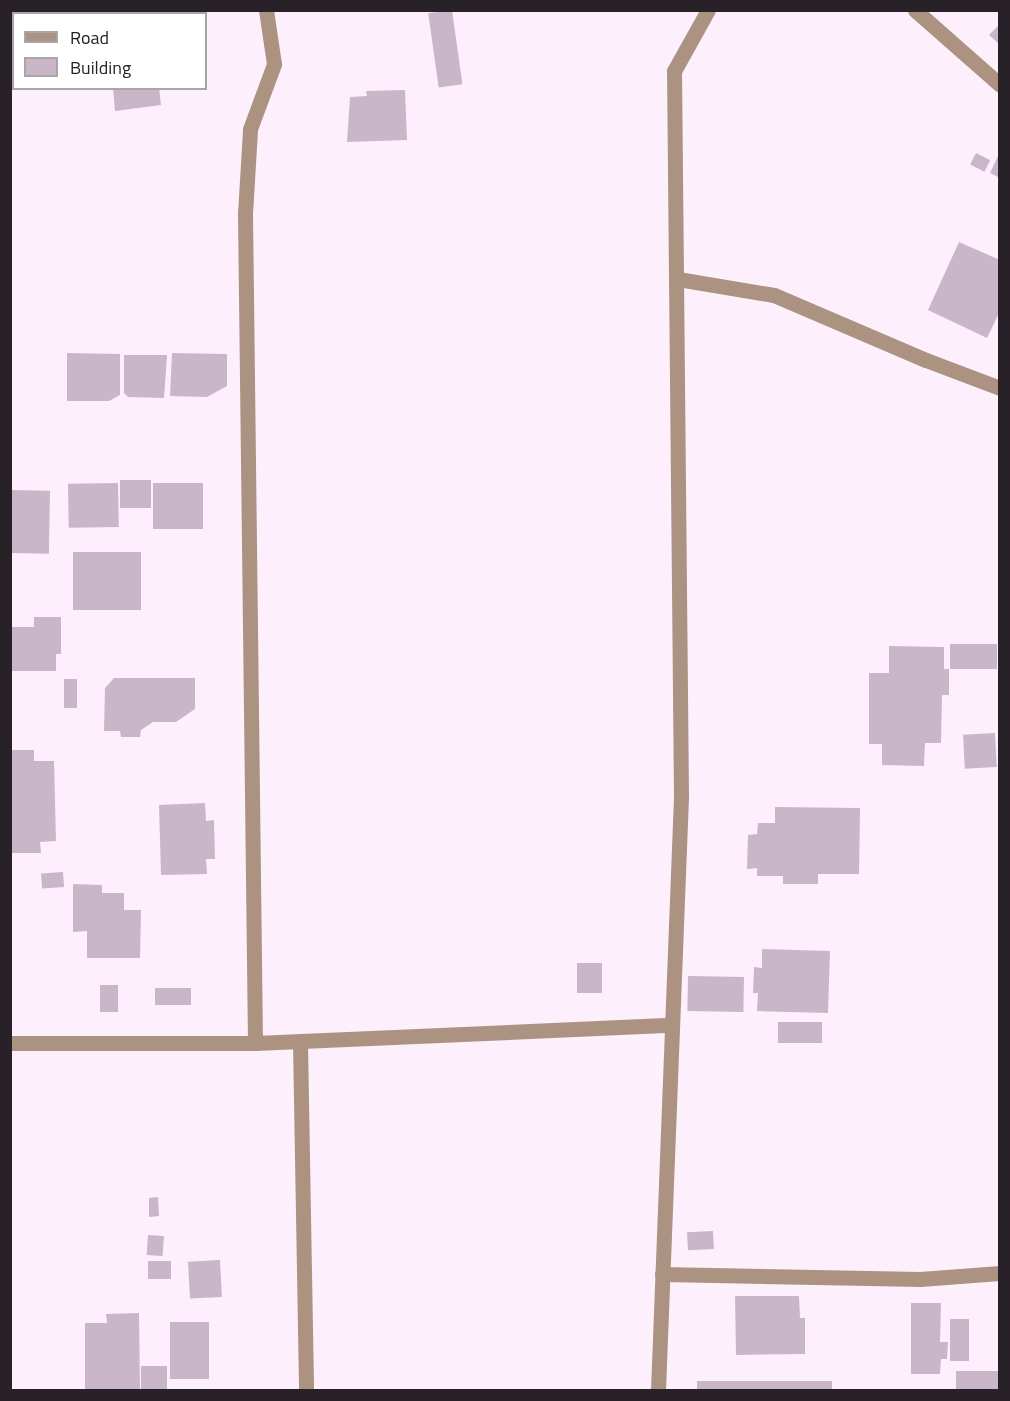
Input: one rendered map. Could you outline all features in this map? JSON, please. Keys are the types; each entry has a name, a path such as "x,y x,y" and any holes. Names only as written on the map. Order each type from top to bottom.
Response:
{"street":[{"path":"255,1043 245,214 250,129 274,64 266,10"},
{"path":"658,1390 681,796 675,71 708,10"},
{"path":"915,10 999,85"},
{"path":"678,279 774,295 926,360 999,388"},
{"path":"10,1043 300,1042 671,1025"},
{"path":"300,1042 306,1390"},
{"path":"662,1274 920,1279 999,1273"}],"building":[{"path":"91,10 160,10 160,12 91,12"},
{"path":"452,10 462,84 439,88 428,13"},
{"path":"1000,24 1000,45 989,35"},
{"path":"10,30 12,30 12,84 10,84"},
{"path":"113,90 159,90 161,105 115,111"},
{"path":"405,90 407,140 347,142 350,97 367,96 366,91"},
{"path":"1000,152 1000,178 990,173"},
{"path":"976,153 990,160 984,172 970,165"},
{"path":"959,242 1000,260 1000,311 987,338 928,310"},
{"path":"67,353 120,354 120,395 109,401 67,401"},
{"path":"172,353 227,354 227,386 207,397 170,396"},
{"path":"124,355 167,355 164,398 128,397 124,393"},
{"path":"120,480 151,480 151,508 120,508"},
{"path":"118,483 119,527 69,528 68,484"},
{"path":"153,483 203,483 203,529 153,529"},
{"path":"10,490 50,491 49,554 10,553"},
{"path":"73,552 141,552 141,610 73,610"},
{"path":"34,617 61,617 61,654 56,654 56,671 10,671 10,627 34,627"},
{"path":"950,644 997,644 997,669 950,669"},
{"path":"889,646 944,647 944,669 949,669 949,695 942,695 941,743 925,743 924,766 882,765 882,744 869,744 869,673 889,673"},
{"path":"114,678 195,678 195,709 176,722 153,722 141,730 140,737 121,737 120,731 104,731 105,688"},
{"path":"64,679 77,679 77,708 64,708"},
{"path":"995,733 997,767 965,769 963,735"},
{"path":"10,750 34,750 34,761 54,761 56,841 40,842 41,853 10,853"},
{"path":"205,803 206,821 214,820 215,859 206,859 207,874 161,875 159,805"},
{"path":"775,807 860,808 859,874 818,874 818,884 783,884 783,876 757,876 757,868 747,869 748,835 757,834 758,823 775,823"},
{"path":"63,872 64,887 42,888 41,874"},
{"path":"73,884 102,885 102,893 124,893 124,910 141,910 140,958 87,958 87,931 73,932"},
{"path":"762,949 830,951 828,1013 757,1011 758,993 753,993 754,967 762,968"},
{"path":"577,963 602,963 602,993 577,993"},
{"path":"688,976 744,977 743,1012 687,1011"},
{"path":"100,985 118,985 118,1012 100,1012"},
{"path":"155,988 191,988 191,1005 155,1005"},
{"path":"778,1022 822,1022 822,1043 778,1043"},
{"path":"158,1197 159,1216 149,1217 149,1198"},
{"path":"713,1231 714,1249 688,1250 687,1232"},
{"path":"148,1235 164,1236 163,1256 147,1255"},
{"path":"220,1260 222,1297 190,1299 188,1262"},
{"path":"148,1261 171,1261 171,1279 148,1279"},
{"path":"735,1296 799,1296 800,1318 805,1318 805,1354 736,1355"},
{"path":"911,1303 941,1303 940,1342 948,1342 947,1359 941,1359 940,1374 911,1374"},
{"path":"139,1313 140,1390 85,1390 85,1323 107,1323 106,1314"},
{"path":"950,1319 969,1319 969,1361 950,1361"},
{"path":"170,1322 209,1322 209,1379 170,1379"},
{"path":"141,1366 167,1366 167,1390 141,1390"},
{"path":"956,1371 1000,1371 1000,1390 956,1390"},
{"path":"697,1381 832,1381 832,1390 697,1390"}]}
